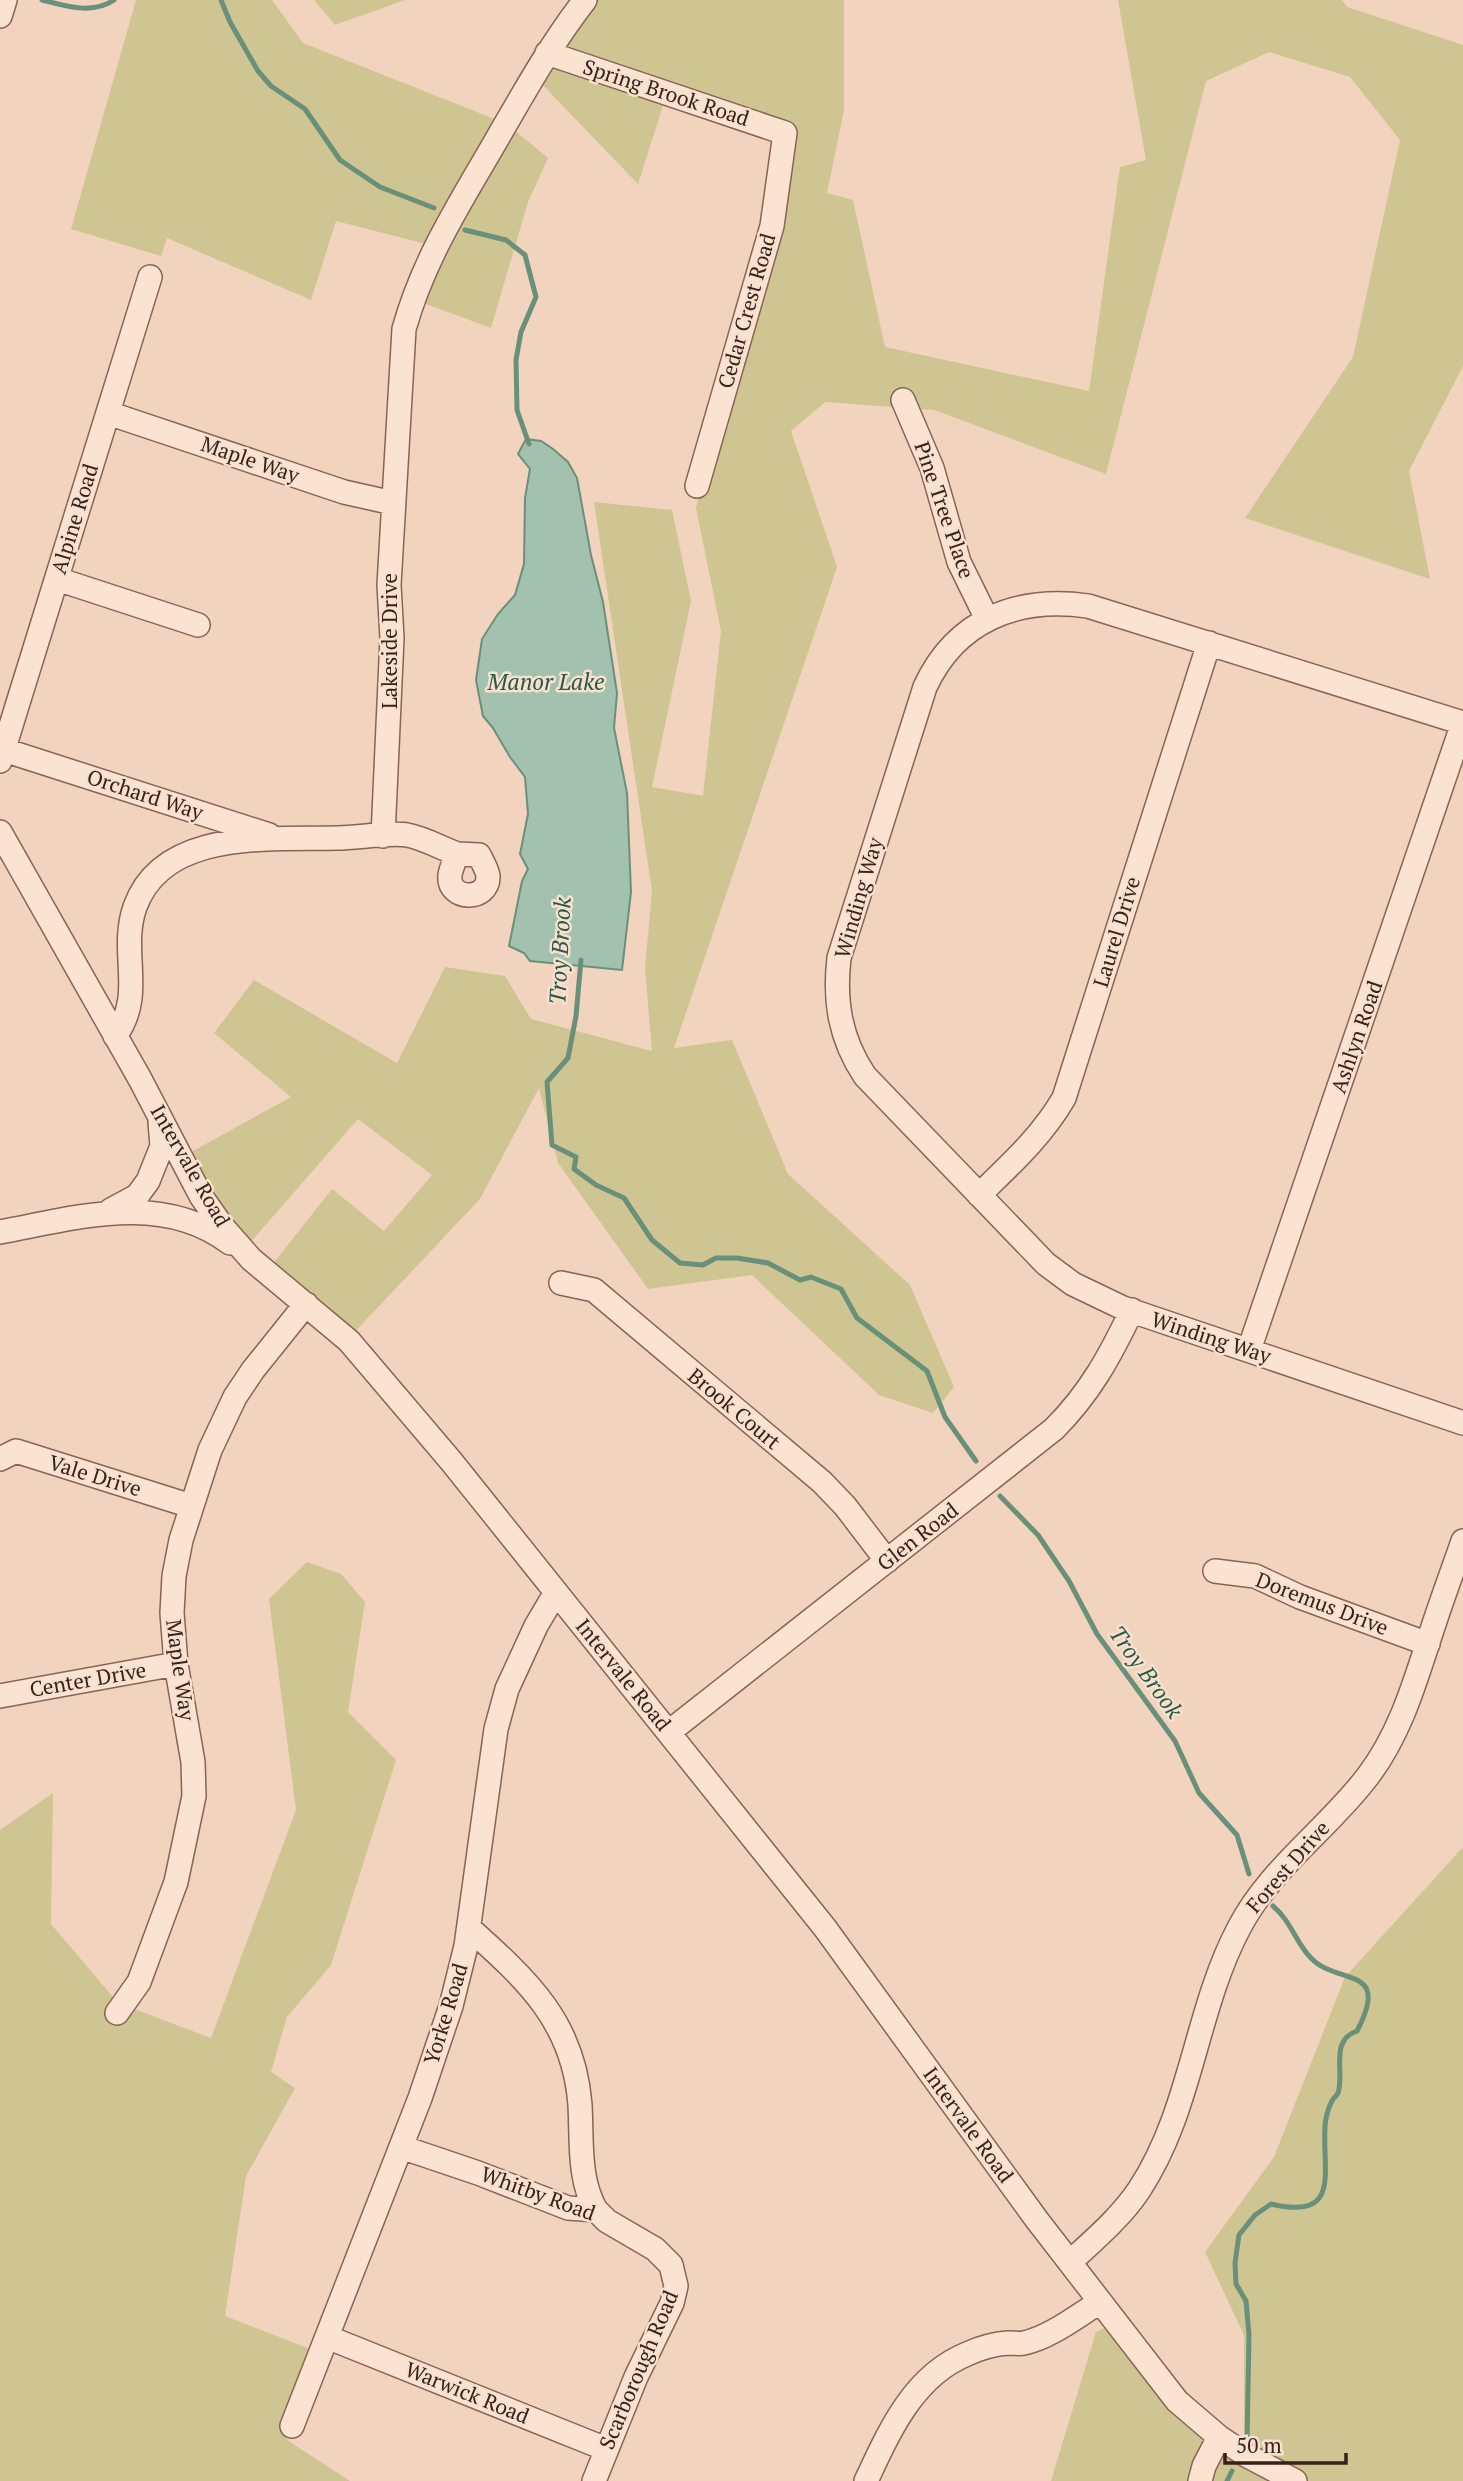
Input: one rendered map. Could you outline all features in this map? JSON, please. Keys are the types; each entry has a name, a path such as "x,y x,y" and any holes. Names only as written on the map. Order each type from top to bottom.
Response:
{"street":[{"path":"0,16 5,0"},
{"name":"Lakeside Drive","path":"383,836 392,638 390,585 393,503 404,329 413,297 435,247 542,62 585,0"},
{"name":"Spring Brook Road","path":"542,62 785,133"},
{"name":"Cedar Crest Road","path":"697,486 772,226 785,133"},
{"name":"Alpine Road","path":"2,756 150,277"},
{"name":"Pine Tree Place","path":"903,400 932,468 959,562 987,619"},
{"name":"Maple Way","path":"108,413 344,492 393,503"},
{"path":"57,579 198,625"},
{"name":"Winding Way","path":"1463,723 1088,606 1067,603 1023,606 987,619 955,642 941,658 925,687 839,958 836,983 842,1026 859,1067 1046,1264 1073,1284 1102,1300 1463,1423"},
{"name":"Laurel Drive","path":"979,1195 1049,1124 1064,1098 1209,643"},
{"name":"Ashlyn Road","path":"1249,1350 1463,723"},
{"name":"Orchard Way","path":"2,756 285,840"},
{"name":"Intervale Road","path":"0,832 159,1115 201,1196 222,1226 251,1258 349,1341 556,1592 825,1928 914,2053 1177,2401 1219,2437 1295,2481"},
{"path":"115,1036 126,1022 132,995 130,928 135,906 152,878 166,865 198,849 247,841 406,834 457,854"},
{"path":"109,1212 137,1196 148,1181 162,1146 159,1115"},
{"path":"0,1232 109,1212 151,1212 193,1223 222,1236 251,1258"},
{"name":"Brook Court","path":"561,1283 594,1290 822,1482 845,1506 887,1561"},
{"name":"Maple Way","path":"117,2013 139,1982 176,1882 192,1806 193,1762 176,1664 172,1613 174,1576 181,1539 210,1450 235,1397 306,1304"},
{"name":"Glen Road","path":"668,1732 1054,1429 1077,1406 1096,1379 1132,1310"},
{"name":"Vale Drive","path":"0,1459 16,1451 191,1506"},
{"name":"Forest Drive","path":"1070,2262 1118,2217 1145,2180 1171,2129 1213,1995 1237,1931 1268,1885 1370,1774 1402,1716 1463,1541"},
{"name":"Doremus Drive","path":"1215,1571 1255,1576 1300,1598 1428,1644"},
{"name":"Yorke Road","path":"292,2426 420,2098 450,2006 469,1928 496,1729 507,1689 556,1592"},
{"name":"Center Drive","path":"0,1696 176,1664"},
{"path":"469,1928 520,1973 541,1998 562,2035 574,2068 579,2100 585,2185 596,2210"},
{"name":"Whitby Road","path":"401,2147 568,2208 596,2210 607,2221 667,2259"},
{"name":"Scarborough Road","path":"594,2481 636,2377 672,2303 676,2286 675,2275 667,2259"},
{"path":"866,2481 887,2435 913,2395 945,2365 985,2347 1024,2343 1100,2302"},
{"name":"Warwick Road","path":"327,2337 606,2449"},
{"path":"1200,2481 1204,2466 1219,2437"}],"shaded area":[{"path":"136,0 272,0 303,43 507,124 548,158 528,202 491,328 410,298 430,245 336,221 311,300 167,238 161,256 71,229"},
{"path":"314,0 405,0 335,25"},
{"path":"588,0 844,0 844,110 827,193 853,200 885,347 1089,391 1120,167 1146,160 1118,0 1342,0 1347,7 1463,45 1463,366 1409,471 1430,579 1245,518 1353,357 1400,140 1350,77 1269,52 1206,81 1106,474 934,410 825,402 791,431 837,567 674,1048 732,1040 788,1174 910,1285 954,1387 933,1413 879,1395 752,1275 648,1289 558,1163 539,1088 480,1199 348,1339 268,1270 332,1189 384,1231 432,1175 358,1119 248,1245 182,1157 291,1097 214,1033 254,980 397,1063 445,967 505,976 531,1019 652,1051 645,968 652,891 594,502 672,510 691,601 652,787 703,796 721,631 696,508 786,140 667,93 638,184 536,78"},
{"path":"307,1562 341,1574 365,1602 348,1712 396,1760 331,1965 287,2017 271,2072 295,2088 246,2176 225,2316 321,2353 287,2440 350,2481 0,2481 0,1830 53,1793 51,1924 118,2003 211,2038 296,1810 269,1599"},
{"path":"1463,1847 1463,2481 1051,2481 1096,2332 1117,2322 1244,2449 1244,2335 1205,2252 1274,2157 1345,1977"}],"water":[{"name":"Manor Lake","path":"526,439 541,441 553,449 568,462 577,478 603,602 617,693 614,728 627,793 631,892 622,970 530,961 524,953 509,946 522,881 528,869 520,854 528,814 525,777 483,716 476,680 482,639 498,614 515,595 524,564 525,498 530,469 518,454"}],"waterway":[{"name":"Troy Brook","path":"42,0 88,8 106,5 114,0"},
{"name":"Troy Brook","path":"221,0 230,22 258,71 271,86 305,109 340,160 380,187 434,208"},
{"name":"Troy Brook","path":"465,230 506,240 525,255 536,297 521,332 516,360 517,410 529,444"},
{"name":"Troy Brook","path":"581,960 576,1016 568,1058 547,1082 552,1145 576,1157 574,1169 596,1185 624,1198 652,1240 680,1263 703,1265 716,1258 768,1263 800,1280 811,1277 841,1289 857,1318 927,1371 945,1417 976,1461"},
{"name":"Troy Brook","path":"1000,1496 1038,1535 1069,1581 1097,1634 1175,1741 1199,1793 1237,1835 1249,1874"},
{"name":"Troy Brook","path":"1247,2442 1249,2335 1246,2301 1236,2284 1235,2263 1239,2235 1255,2215 1271,2204 1294,2207 1309,2205 1318,2199 1324,2189 1326,2121 1340,2084 1341,2049 1348,2036 1357,2031 1366,2010 1368,1995 1365,1986 1357,1980 1334,1972 1311,1958 1273,1906"},
{"name":"Troy Brook","path":"1227,2481 1232,2471"}]}
